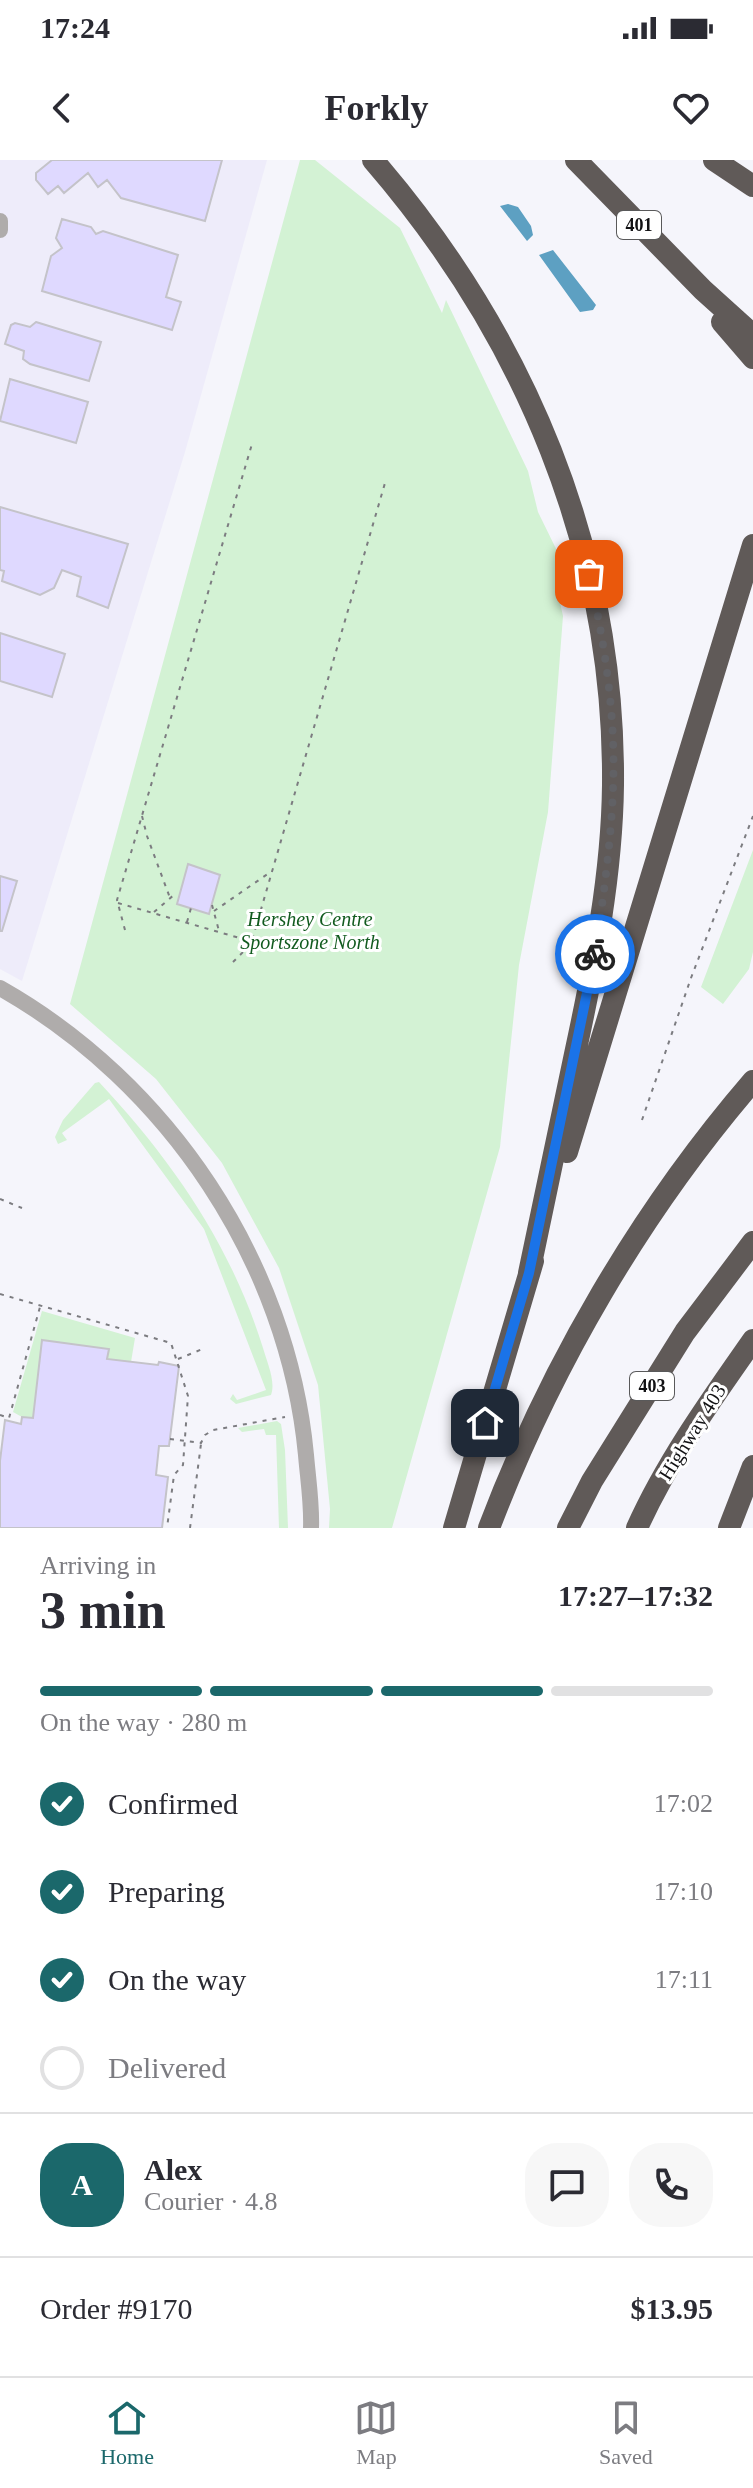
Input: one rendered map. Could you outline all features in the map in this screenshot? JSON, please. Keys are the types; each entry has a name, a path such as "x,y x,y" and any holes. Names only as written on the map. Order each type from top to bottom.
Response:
{"highway":[{"path":"373,160 447,252 517,371 565,486 596,605 606,663 612,725 613,787 606,874 594,962 529,1273"},
{"name":"401","path":"576,160 703,290 753,335"},
{"path":"714,160 753,186"},
{"path":"703,290 726,329 753,358"},
{"path":"454,1528 529,1273 753,545"},
{"path":"489,1528 553,1382 631,1245 706,1135 753,1081"},
{"name":"403","path":"568,1528 592,1481 685,1332 749,1246"},
{"name":"Highway 403","path":"637,1528 660,1483 707,1406 753,1340"},
{"path":"729,1528 753,1466"}],"street":[{"path":"0,221 0,230"},
{"path":"0,988 78,1041 130,1089 191,1159 234,1224 265,1288 278,1324 302,1414 311,1528"}],"path":[{"path":"125,930 117,903 252,444"},
{"path":"233,962 251,941 385,483"},
{"path":"142,815 170,898"},
{"path":"642,1120 691,978 753,816"},
{"path":"214,911 272,871"},
{"path":"153,913 175,894"},
{"path":"117,903 251,941"},
{"path":"212,905 220,932"},
{"path":"187,923 191,908"},
{"path":"0,1199 22,1208"},
{"path":"0,1294 171,1343 188,1396 183,1465 174,1475 167,1528"},
{"path":"0,1415 9,1418 41,1306"},
{"path":"177,1359 205,1348"},
{"path":"190,1528 201,1443 205,1435 213,1430 302,1414"},
{"path":"170,1439 201,1443"}],"shaded area":[{"path":"0,160 267,160 185,452 22,981 0,969"}],"green space":[{"name":"Hershey Centre Sportszone North","path":"300,160 315,160 400,228 442,313 446,300 528,471 538,512 563,563 559,598 563,616 548,812 519,965 500,1147 392,1528 329,1528 330,1509 318,1385 279,1268 222,1163 156,1079 70,1004"},
{"path":"753,850 753,952 749,969 723,1004 701,987"},
{"path":"99,1082 175,1173 216,1239 250,1310 270,1372 271,1395 236,1404 230,1399 233,1394 237,1400 266,1390 204,1229 109,1099 62,1133 67,1140 58,1144 55,1137 63,1120"},
{"path":"42,1311 135,1338 131,1362 107,1359 108,1349 42,1340 33,1418 22,1417 13,1412"},
{"path":"277,1421 281,1424 285,1450 288,1528 279,1528 276,1435 266,1435 264,1429 242,1432 238,1428"}],"water":[{"path":"508,204 518,207 531,226 533,235 527,241 500,206"},
{"path":"553,250 596,305 593,310 580,312 539,255"}],"building":[{"path":"52,160 222,160 205,221 121,198 107,180 98,187 88,173 64,193 58,186 48,194 36,180 36,173"},
{"path":"62,219 91,227 96,234 103,231 178,255 166,297 181,302 172,330 42,291 51,256 62,248 56,238"},
{"path":"36,322 101,342 89,381 30,364 23,359 24,351 5,344 11,325 15,323 30,327"},
{"path":"10,379 88,402 76,443 0,421"},
{"path":"0,507 128,544 108,608 77,596 81,577 62,570 54,588 40,595 2,581"},
{"path":"0,633 65,654 52,697 0,681"},
{"path":"188,864 220,875 209,914 177,904"},
{"path":"0,876 17,881 2,931 0,931"},
{"path":"42,1340 109,1349 107,1359 179,1366 169,1446 159,1446 156,1475 168,1477 162,1528 0,1528 0,1461 5,1420 21,1424 22,1417 33,1418"}],"way so far":[{"path":"589,574 606,663 612,725 613,787 595,954"}],"route":[{"path":"485,1423 529,1273 595,954"}]}
